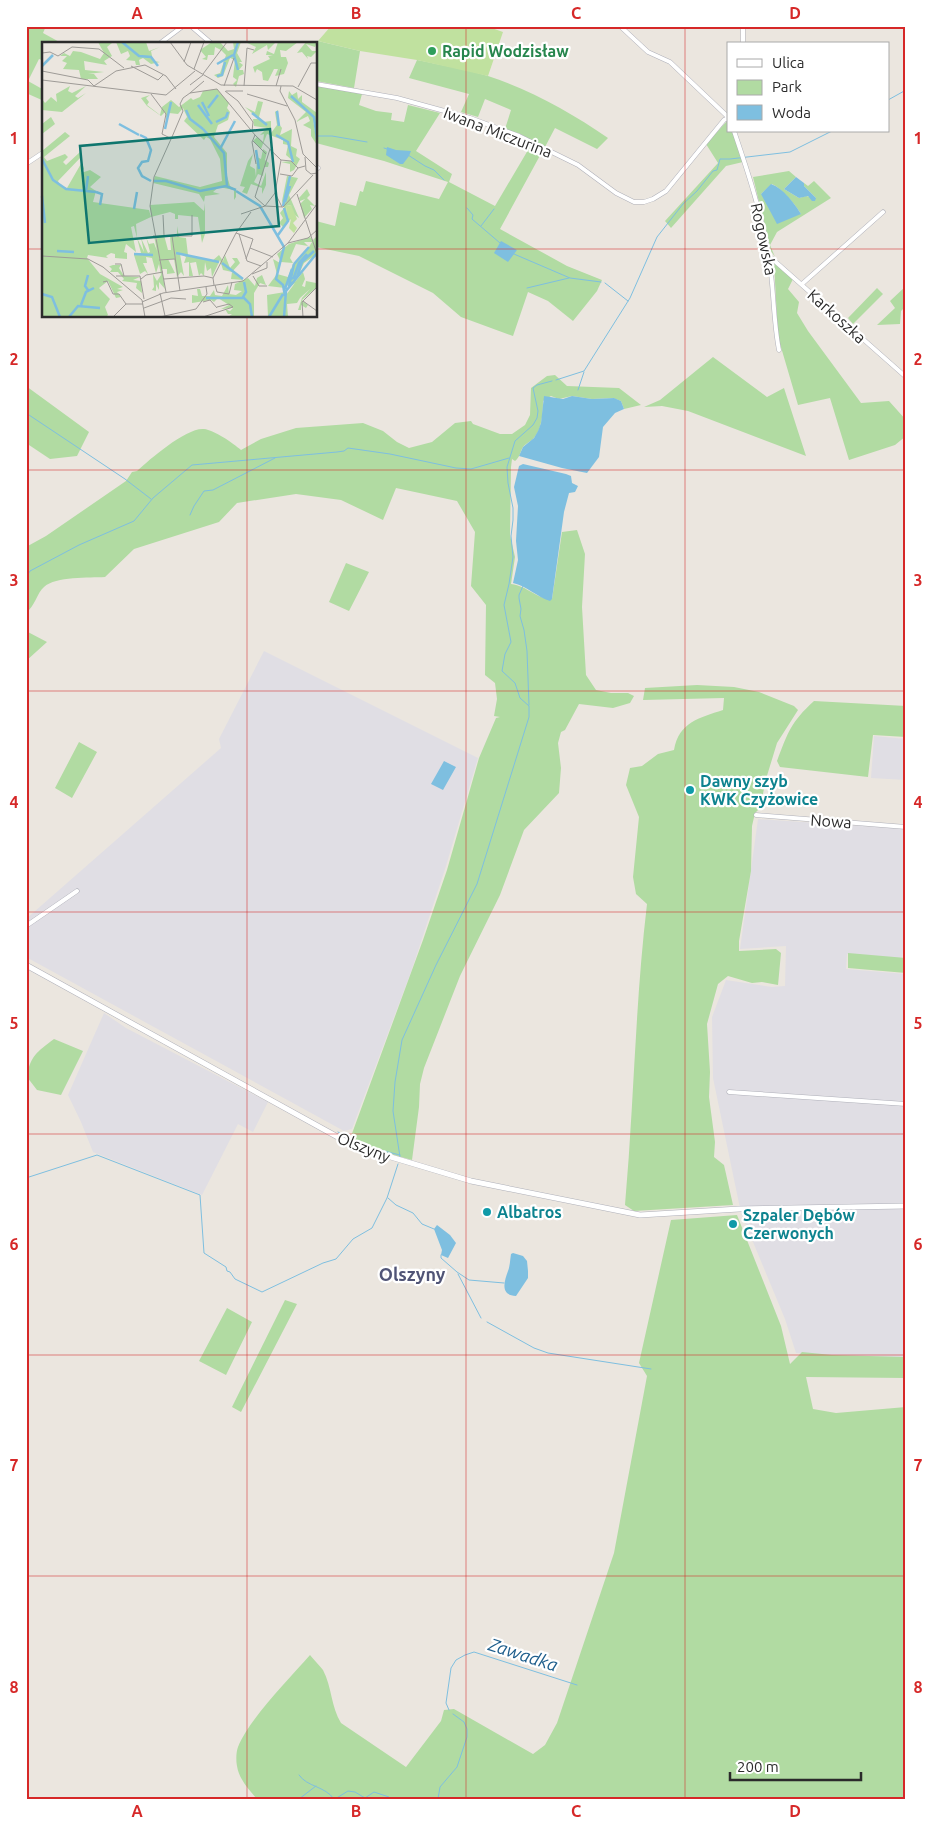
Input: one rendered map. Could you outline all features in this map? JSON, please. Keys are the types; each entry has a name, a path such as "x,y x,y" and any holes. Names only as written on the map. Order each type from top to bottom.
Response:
{"street":[{"path":"162,42 183,26"},
{"path":"191,26 210,42"},
{"path":"620,26 648,52 670,62 727,116"},
{"path":"743,26 743,42"},
{"name":"Iwana Miczurina","path":"318,84 398,98 470,118 527,140 578,165 624,198 634,202 644,202 653,199 666,191 727,118"},
{"name":"Rogowska","path":"734,132 752,187 769,256 779,350"},
{"path":"26,164 42,153"},
{"path":"802,284 883,212"},
{"name":"Karkoszka","path":"769,256 906,377"},
{"name":"Nowa","path":"756,815 906,827"},
{"path":"26,926 77,891"},
{"name":"Olszyny","path":"26,965 360,1148 471,1181 632,1214 649,1215 739,1209 906,1206"},
{"path":"729,1092 906,1104"}],"shaded area":[{"path":"264,651 478,758 446,866 411,972 352,1129 344,1131 26,957 26,919 221,748 219,739"},
{"path":"874,736 906,739 906,780 871,778"},
{"path":"758,819 906,829 906,917 902,960 847,954 846,969 906,974 906,1358 796,1353 785,1319 741,1213 713,1078 712,1017 726,980 772,987 785,986 786,946 740,949"},
{"path":"104,1013 126,1028 268,1102 253,1132 238,1124 202,1195 93,1152 68,1095"}],"green space":[{"path":"26,26 46,26 43,33 59,42 42,42 42,60 39,59 28,81 42,89 42,100 26,93"},
{"name":"Rapid Wodzisław","path":"331,26 486,26 503,32 488,76 318,41"},
{"path":"317,42 360,51 354,88 318,81"},
{"path":"417,60 479,74 520,88 566,111 608,138 597,149 555,128 545,147 520,134 505,129 511,110 485,99 478,117 461,112 469,94 409,78"},
{"path":"318,86 362,94 359,105 376,111 392,113 391,120 404,122 408,105 440,113 416,151 452,174 449,182 495,206 531,145 543,150 500,229 567,266 602,280 597,291 573,321 548,301 528,292 513,336 461,317 433,293 359,256 318,247 318,222 335,226 340,202 356,206 360,191 363,192 366,181 439,199 448,182 384,161 318,144"},
{"path":"727,121 727,132 732,132 743,162 726,166 671,228 665,221 718,163 706,144"},
{"path":"789,171 796,177 784,189 799,198 806,196 816,198 804,186 804,183 808,186 814,181 831,198 777,232 770,245 775,257 771,251 753,177","holes":["772,184 788,197 801,214 761,194"]},
{"path":"774,263 793,279 788,289 799,302 797,313 861,403 889,401 906,420 906,436 895,445 849,460 830,398 798,405 778,337"},
{"path":"906,286 906,306 901,311 900,324 877,325 895,308 890,301"},
{"path":"877,288 883,294 853,324 848,318"},
{"path":"713,357 767,397 784,388 806,456 688,411 662,406 644,407 660,400"},
{"path":"555,375 567,386 619,388 641,405 624,409 621,401 613,398 592,399 572,396 559,399 551,396 543,401 540,426 536,435 523,447 515,461 512,459 510,535 515,557 511,584 522,587 541,597 552,599 562,532 577,530 585,554 582,607 586,675 596,690 611,693 628,693 634,696 630,703 613,708 579,704 565,730 561,732 558,743 561,768 559,793 524,830 500,895 460,976 424,1068 420,1084 412,1160 365,1147 350,1139 447,870 479,758 496,718 500,717 494,716 497,699 495,683 485,675 486,605 471,586 475,532 457,501 396,488 383,520 341,500 296,494 237,503 219,522 134,549 105,577 73,578 49,583 44,587 32,607 26,613 26,547 46,536 126,481 132,472 137,471 179,438 197,430 204,429 213,432 241,450 261,439 296,428 363,423 383,431 397,442 409,448 432,442 455,423 471,421 473,424 500,434 512,434 525,425 530,415 531,388 547,376"},
{"path":"26,386 89,432 77,456 50,459 26,443"},
{"path":"346,563 369,572 349,611 329,602"},
{"path":"26,631 47,642 26,661"},
{"path":"697,685 734,687 759,692 794,706 798,710 777,743 766,779 760,808 755,813 752,826 751,871 739,941 739,951 776,949 781,953 778,985 762,982 752,983 728,976 718,984 707,1024 710,1072 709,1097 715,1142 714,1157 724,1165 733,1205 634,1211 625,1205 640,979 647,904 636,894 633,877 639,817 626,785 630,768 642,766 658,754 674,750 680,733 691,722 723,710 724,698 643,700 645,688"},
{"path":"814,701 906,706 906,737 873,735 868,777 780,767 777,761 787,735 800,715"},
{"path":"79,742 97,752 72,798 55,788"},
{"path":"848,953 906,958 906,973 848,968"},
{"path":"54,1039 83,1051 61,1095 37,1090 27,1077 32,1059"},
{"path":"737,1215 781,1326 790,1364 802,1352 832,1355 906,1357 906,1378 806,1377 813,1409 836,1413 906,1407 906,1799 257,1799 245,1784 238,1771 236,1759 238,1747 243,1736 260,1712 310,1655 323,1670 335,1710 341,1723 406,1767 441,1721 444,1710 454,1709 533,1754 545,1745 557,1723 614,1553 647,1376 639,1363 671,1220"},
{"path":"285,1300 297,1304 241,1412 232,1407"},
{"path":"227,1308 252,1322 226,1375 199,1361"}],"water":[{"path":"387,147 411,151 403,164 400,164 386,155"},
{"path":"796,177 804,183 804,186 816,198 815,201 812,201 808,196 799,198 784,189"},
{"path":"771,184 792,201 801,214 777,224 761,194"},
{"path":"501,241 517,250 508,262 494,253"},
{"path":"544,396 563,399 572,396 592,399 614,398 621,401 624,409 615,413 603,427 599,457 587,473 519,456 523,447 534,438 538,431 541,423"},
{"path":"523,464 571,476 572,483 578,486 575,492 569,493 564,512 552,599 550,601 513,583 518,560 516,541 518,506 514,487 519,466"},
{"path":"444,761 456,767 443,790 431,784"},
{"path":"437,1225 450,1235 456,1243 448,1258 441,1255 442,1250 434,1229"},
{"path":"511,1254 523,1256 527,1261 528,1271 528,1278 516,1296 507,1293 504,1287"}],"waterway":[{"path":"890,99 906,90"},
{"path":"556,380 584,371 630,298 657,237 683,204 697,191 713,171 717,170 720,159 790,152 830,132"},
{"path":"318,136 332,136 367,142"},
{"path":"408,155 434,170 444,180"},
{"path":"467,208 473,215 472,219 500,243"},
{"path":"481,226 494,209"},
{"path":"514,254 570,278 601,282"},
{"path":"527,288 569,278"},
{"path":"605,283 628,301"},
{"path":"578,390 584,372"},
{"path":"400,1157 393,1111 395,1082 402,1040 436,965 477,884 529,717 529,706 520,698 515,683 502,671 505,654 511,642 504,605 513,557 511,536 513,508 507,467 515,441 533,425 537,418 538,411 533,388 552,381"},
{"path":"26,413 125,479 151,499"},
{"path":"26,578 30,571 79,545 134,521 153,498 192,465 337,452 348,448 390,454 456,468 471,469 509,458"},
{"path":"190,515 204,491 213,490 275,458"},
{"path":"523,586 519,598 520,616 527,651 529,705"},
{"path":"338,1132 358,1144"},
{"path":"364,1146 400,1155"},
{"path":"26,1178 97,1155 200,1195 204,1253 226,1267 227,1271 235,1279 262,1292 323,1263 336,1259 353,1239 372,1228 387,1198 398,1164"},
{"path":"388,1198 396,1205 413,1213 422,1224 434,1229"},
{"path":"441,1255 441,1258 469,1280 504,1283"},
{"path":"458,1274 481,1318"},
{"path":"487,1322 534,1348 548,1353 651,1369"},
{"name":"Zawadka","path":"449,1710 446,1703 451,1668 456,1660 474,1652 577,1685"},
{"name":"Zawadka","path":"438,1799 440,1787 457,1767 467,1737 467,1729 464,1722 453,1714"},
{"path":"299,1775 307,1782 326,1791 334,1799"},
{"path":"299,1799 316,1786"},
{"path":"335,1799 348,1791 355,1792 365,1798 374,1792 391,1799"}],"place":[{"name":"Rapid Wodzisław","path":"432,51"},
{"name":"Dawny szyb KWK Czyżowice","path":"690,790"},
{"name":"Albatros","path":"487,1212"},
{"name":"Szpaler Dębów Czerwonych","path":"733,1224"}],"district":[{"name":"Olszyny","path":"412,1275"}]}
